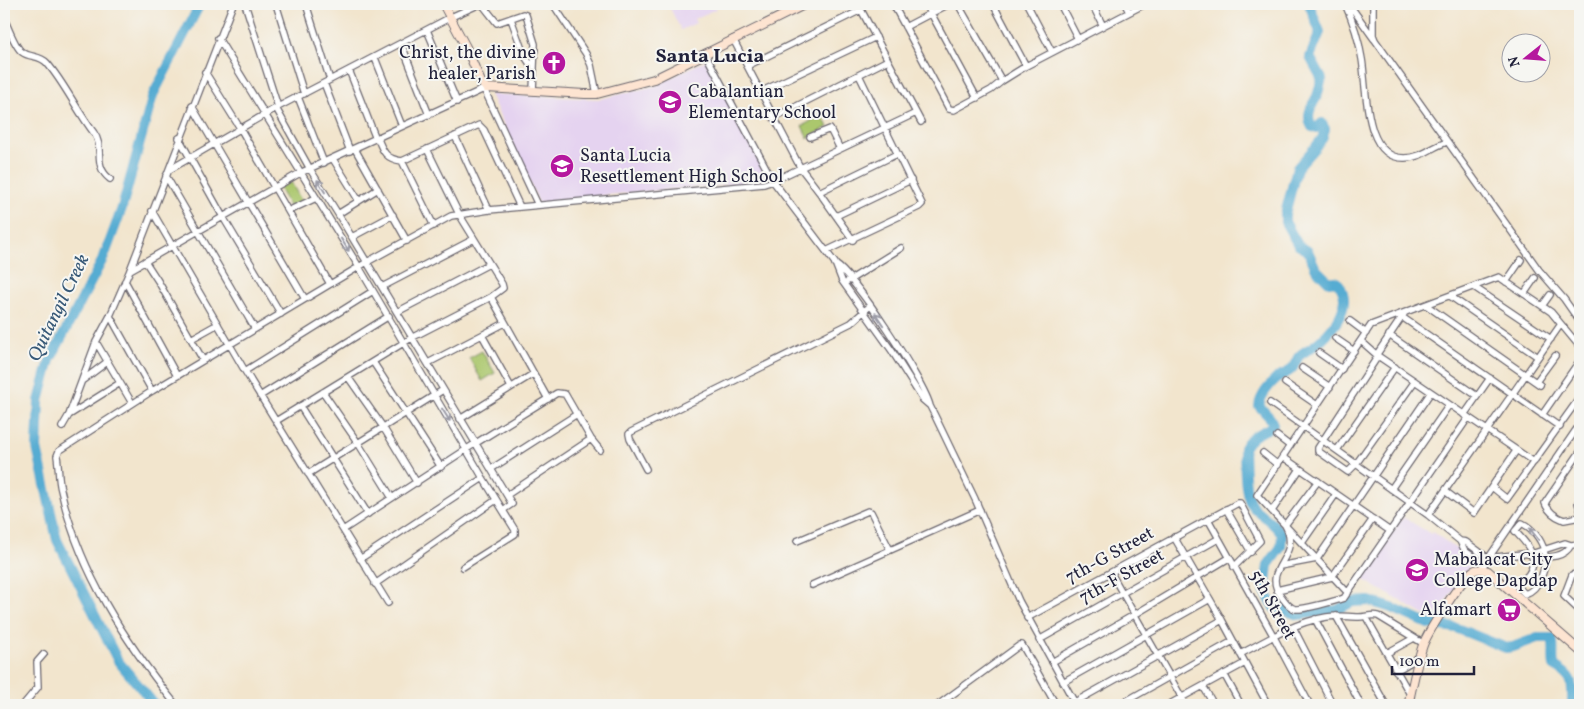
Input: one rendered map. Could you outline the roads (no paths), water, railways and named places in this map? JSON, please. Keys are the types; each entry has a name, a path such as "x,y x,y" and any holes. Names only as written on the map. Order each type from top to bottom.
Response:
{"street":[{"path":"62,427 70,415 96,342 110,316 130,270 218,38 233,4"},
{"path":"245,4 277,107 310,168 507,496 512,505 503,510"},
{"path":"276,4 304,94"},
{"path":"306,4 330,80"},
{"path":"443,4 485,88 538,206"},
{"path":"169,170 190,156 277,107 375,58 451,17 481,4 497,23 523,14 526,15 535,44 534,91"},
{"path":"553,4 586,54 591,65 597,94"},
{"path":"130,270 300,173 485,88 597,94 654,79 806,4"},
{"path":"858,4 921,122"},
{"path":"893,4 949,109 954,110 991,90 1026,66 1145,4"},
{"path":"926,4 977,98"},
{"path":"905,27 949,4"},
{"path":"958,4 1002,81"},
{"path":"993,4 1026,66"},
{"path":"1027,4 1052,52"},
{"path":"1060,4 1078,39"},
{"path":"1092,4 1103,26"},
{"path":"1124,4 1129,12"},
{"path":"1347,4 1375,40 1539,270 1564,299 1580,322"},
{"path":"1347,4 1362,57 1370,122 1374,135 1382,149 1392,156 1404,158 1422,156 1439,144 1447,142"},
{"path":"1373,4 1373,35 1375,40"},
{"path":"747,66 861,10"},
{"path":"4,18 20,49 28,55 43,58 59,80 96,137 99,165 103,174 110,179"},
{"path":"511,19 524,55 534,70"},
{"path":"427,30 457,102"},
{"path":"760,92 876,37"},
{"path":"218,38 389,316 515,530 515,534 463,567"},
{"path":"733,39 800,167 853,240"},
{"path":"401,44 428,115"},
{"path":"706,53 773,181 826,251 844,284 895,349"},
{"path":"375,58 402,126"},
{"path":"773,118 888,60"},
{"path":"349,70 385,155 393,160 402,161 479,125 482,127 520,207"},
{"path":"205,72 240,128 330,284"},
{"path":"826,251 853,240 921,206 922,202 859,75"},
{"path":"324,83 352,150 378,189 407,241"},
{"path":"298,97 324,163"},
{"path":"192,106 305,299"},
{"path":"176,705 133,649 86,567 70,523 59,479 57,456 59,450 152,391 367,262 459,214 764,184 916,113"},
{"path":"810,137 830,129 840,148"},
{"path":"455,136 489,210"},
{"path":"180,138 223,217 281,314"},
{"path":"276,421 412,337 491,297 503,288 459,214 427,149"},
{"path":"819,192 898,154"},
{"path":"333,159 360,201"},
{"path":"402,161 434,226"},
{"path":"166,176 256,329"},
{"path":"836,216 911,180"},
{"path":"338,214 378,189"},
{"path":"288,212 316,198"},
{"path":"152,211 260,396 388,603"},
{"path":"352,237 393,215"},
{"path":"382,287 474,239"},
{"path":"844,284 901,248"},
{"path":"1506,282 1521,260"},
{"path":"145,261 203,360"},
{"path":"397,312 489,264"},
{"path":"834,264 851,279 870,306 907,368 923,400 930,406 943,429 1022,609 1076,704 1222,620"},
{"path":"1348,593 1257,495 1371,325 1403,315 1500,277 1551,312 1580,347"},
{"path":"1524,294 1535,278"},
{"path":"125,281 177,376"},
{"path":"1474,287 1551,339"},
{"path":"245,371 373,291"},
{"path":"1542,306 1550,295"},
{"path":"1450,296 1538,357"},
{"path":"491,297 548,398"},
{"path":"1426,305 1538,383 1555,356"},
{"path":"646,469 630,439 629,434 631,432 851,323 870,306"},
{"path":"1403,315 1322,439 1318,450 1348,472 1356,464 1414,381"},
{"path":"1403,315 1560,427"},
{"path":"110,316 152,391"},
{"path":"260,396 389,316"},
{"path":"1350,321 1366,333"},
{"path":"428,364 505,323"},
{"path":"191,339 218,324"},
{"path":"1428,516 1561,324"},
{"path":"482,335 511,387"},
{"path":"1390,335 1477,396"},
{"path":"1335,338 1354,351"},
{"path":"1361,341 1414,381 1534,462"},
{"path":"96,342 132,404"},
{"path":"1319,353 1342,369"},
{"path":"1542,415 1580,360"},
{"path":"83,380 107,362"},
{"path":"373,362 441,467"},
{"path":"1337,450 1395,367"},
{"path":"1302,368 1330,387"},
{"path":"460,419 533,374"},
{"path":"348,377 383,427 417,483"},
{"path":"1285,525 1289,532 1290,542 1287,556 1276,570 1275,585 1289,606 1297,609 1344,598 1410,502 1490,378"},
{"path":"70,415 120,383"},
{"path":"1285,383 1317,405"},
{"path":"308,474 444,390"},
{"path":"323,392 358,443 392,498"},
{"path":"343,530 476,443 557,393 563,392 591,440 600,450"},
{"path":"1280,566 1317,559 1431,392"},
{"path":"1492,487 1507,499 1580,397"},
{"path":"1270,403 1410,502 1460,541 1480,568 1524,594 1534,589 1542,576 1545,557 1544,550 1533,531 1524,523 1520,524 1515,532"},
{"path":"1391,489 1449,405"},
{"path":"300,406 368,514"},
{"path":"491,469 577,414"},
{"path":"1408,705 1419,657 1431,628 1462,584 1488,558 1580,424"},
{"path":"1277,436 1290,446"},
{"path":"507,496 591,440"},
{"path":"1445,492 1474,513 1516,451"},
{"path":"1580,452 1545,503 1555,515 1564,520 1580,516"},
{"path":"1263,453 1278,464"},
{"path":"1283,457 1390,531"},
{"path":"1574,461 1580,466"},
{"path":"1272,511 1300,469"},
{"path":"360,559 483,478"},
{"path":"1285,525 1318,481"},
{"path":"1302,543 1336,494"},
{"path":"1580,498 1578,503 1580,510"},
{"path":"375,584 496,500"},
{"path":"1234,567 1250,552 1260,541 1257,532 1240,503 1238,503 1226,509 1250,552"},
{"name":"7th-G Street","path":"1027,618 1226,509"},
{"path":"797,542 868,510 871,512 890,550"},
{"path":"812,585 980,510"},
{"name":"5th Street","path":"1208,519 1310,705"},
{"path":"1277,590 1332,576 1373,519"},
{"path":"1510,526 1526,543 1531,555 1530,572 1525,579 1512,586"},
{"path":"1174,537 1268,705"},
{"name":"7th-F Street","path":"1039,640 1218,539"},
{"path":"1460,541 1466,542 1488,558 1561,555 1568,552 1571,545"},
{"path":"1531,555 1565,543 1571,545 1580,544"},
{"path":"1472,555 1476,549"},
{"path":"1052,662 1229,558"},
{"path":"1111,573 1186,705"},
{"path":"1580,578 1576,574 1572,575 1564,596 1580,611"},
{"path":"1512,586 1580,651"},
{"path":"1063,682 1210,599"},
{"path":"1240,654 1293,627 1315,619 1336,616 1378,616 1424,644"},
{"path":"1336,616 1386,705"},
{"path":"1366,617 1411,696"},
{"path":"1315,619 1361,705"},
{"path":"1293,627 1333,705"},
{"path":"1387,653 1414,638"},
{"path":"1118,705 1233,641"},
{"path":"938,705 1001,658 1022,645 1056,705"},
{"path":"23,705 38,687 37,662 44,654"},
{"path":"1396,671 1419,657"},
{"path":"1168,705 1244,663"},
{"path":"1224,674 1241,705"},
{"path":"1204,686 1214,705"}],"waterway":[{"name":"Quitangil Creek","path":"155,705 118,661 57,540 37,448 39,401 50,360 104,257 122,208 153,95 200,4"},
{"path":"1309,4 1320,32 1310,57 1322,79 1309,118 1312,127 1316,128 1322,123 1325,129 1322,139 1297,168 1285,214 1285,222 1298,245 1308,251 1316,269 1329,282 1334,281 1339,284 1344,300 1343,308 1332,329 1315,345 1299,356 1294,367 1278,377 1266,390 1259,406 1273,424 1252,438 1244,448 1245,480 1250,503 1282,535 1281,547 1268,565 1265,591 1274,608 1298,615 1337,610 1352,602 1369,601 1392,608 1428,624 1456,628 1506,648 1537,638 1552,638 1554,666 1566,674 1571,681 1572,705"}],"place":[{"name":"Christ, the divine healer, Parish","path":"554,63"},
{"name":"Cabalantian Elementary School","path":"670,102"},
{"name":"Santa Lucia Resettlement High School","path":"562,166"},
{"name":"Mabalacat City College Dapdap","path":"1417,570"},
{"name":"Alfamart","path":"1509,610"}],"district":[{"name":"Santa Lucia","path":"710,57"}]}
